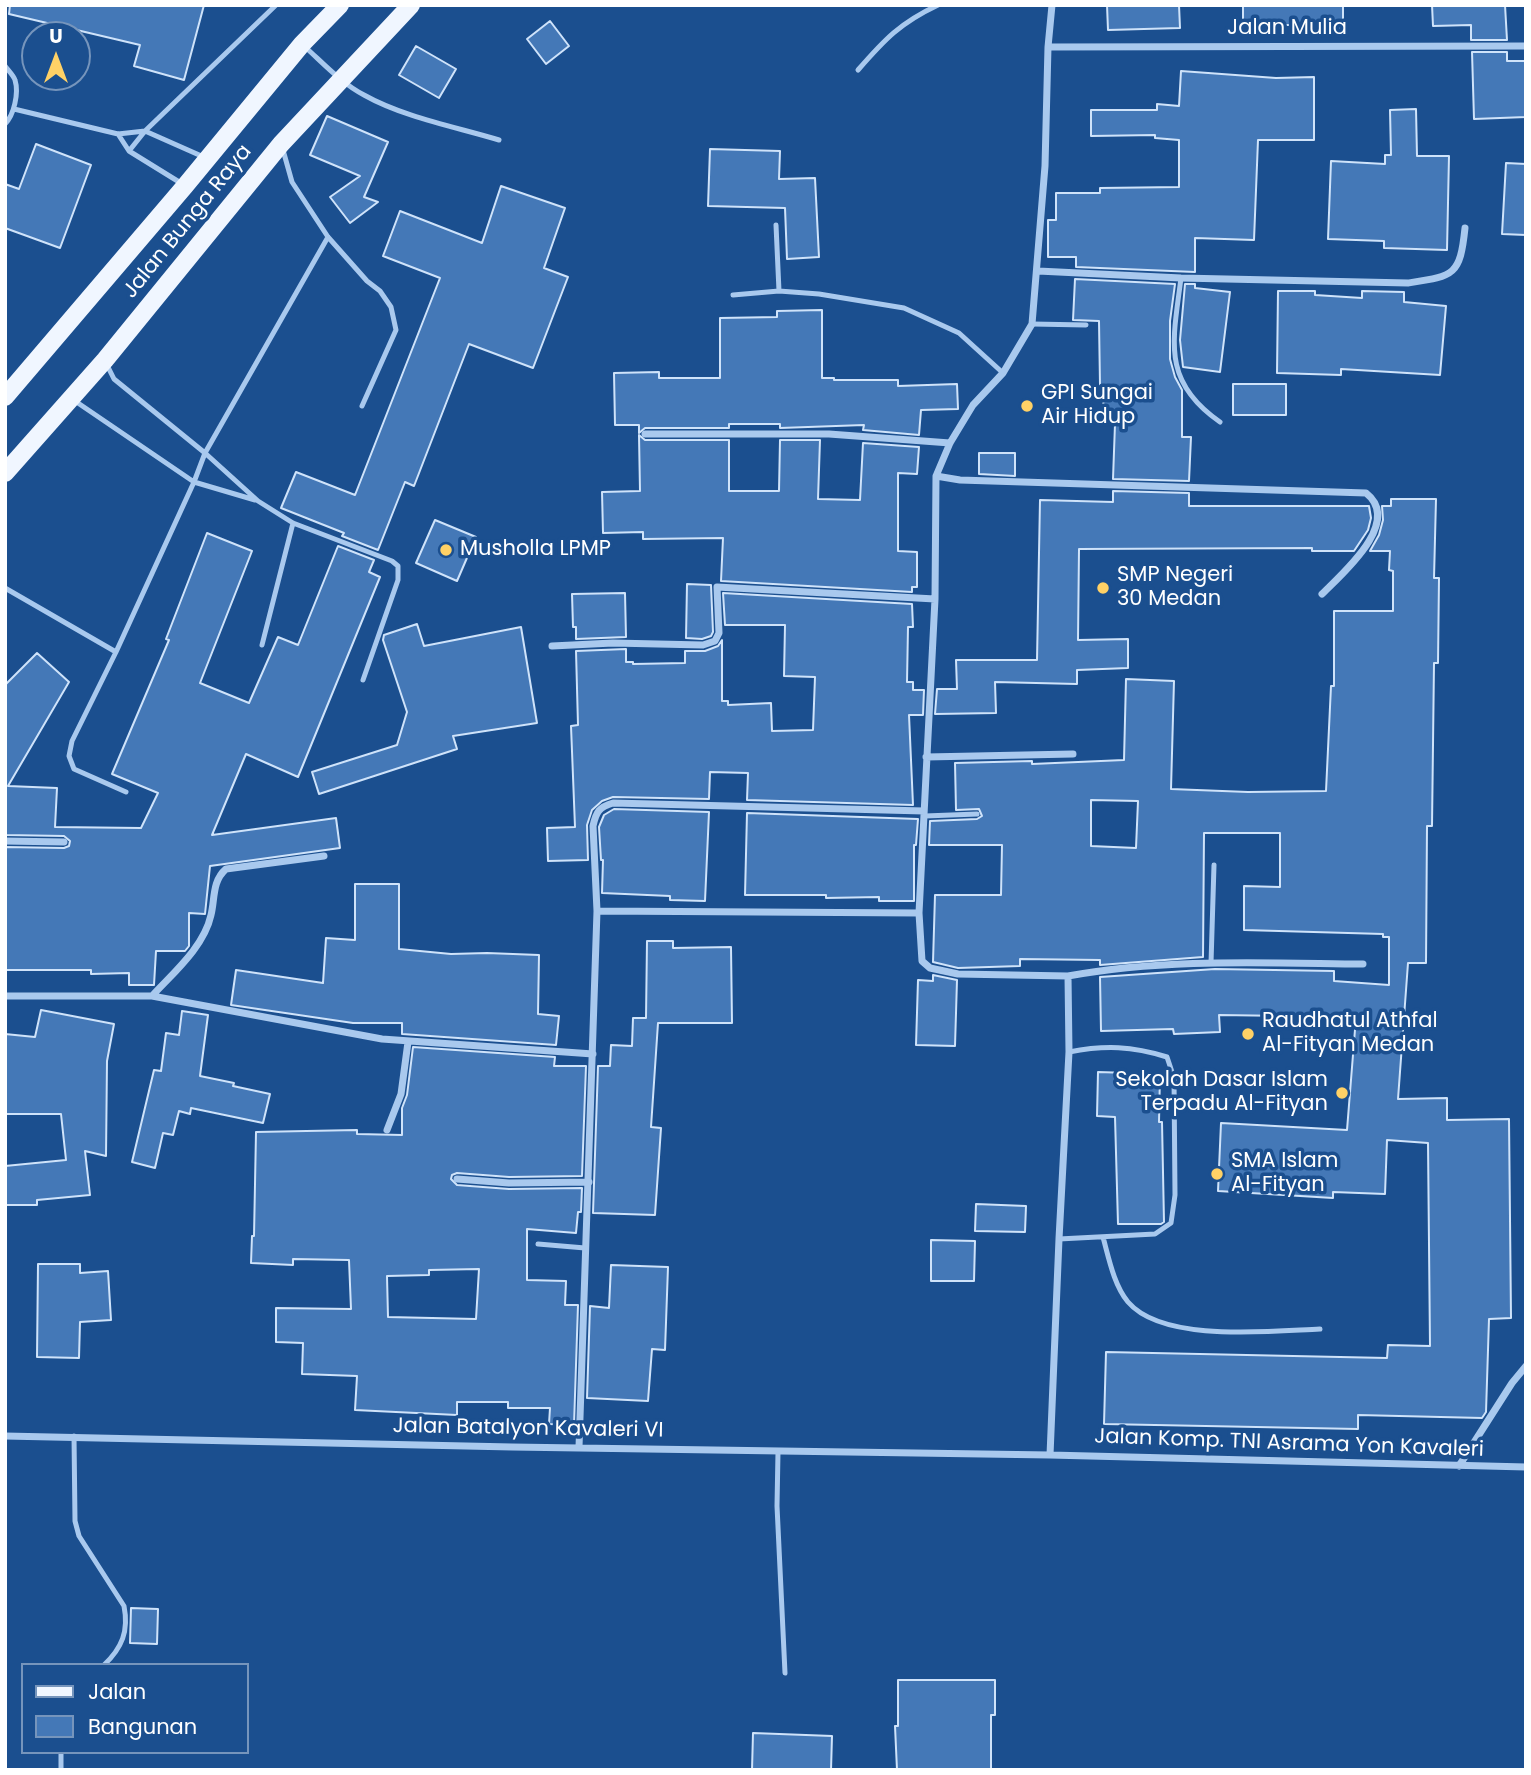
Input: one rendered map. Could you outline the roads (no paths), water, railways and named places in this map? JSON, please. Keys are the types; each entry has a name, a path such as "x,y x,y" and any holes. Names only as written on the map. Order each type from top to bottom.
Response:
{"main road":[{"name":"Jalan Bunga Raya","path":"5,397 208,159 302,44 340,5"},
{"name":"Jalan Bunga Raya","path":"5,473 105,360 281,144 343,81 411,5"}],"street":[{"path":"1052,5 1048,47 1045,166 1032,324 1003,373 973,405 950,443 936,476 935,599 919,913 922,961 930,968 958,974 1068,976 1099,970 1211,962 1363,964"},
{"name":"Jalan Mulia","path":"1048,47 1526,46"},
{"path":"1038,271 1181,278 1408,283 1439,278 1451,272 1462,258 1465,228"},
{"path":"645,434 829,434 950,443"},
{"path":"936,476 960,480 1366,493 1373,499 1378,513 1372,537 1362,555 1322,594"},
{"path":"552,646 612,643 704,645 715,641 719,633 717,587 935,599"},
{"path":"926,757 1073,754"},
{"path":"579,1447 597,911 593,826 596,814 601,806 613,803 924,814"},
{"path":"5,841 64,842"},
{"path":"152,996 193,950 211,918 216,884 219,875 226,869 324,856"},
{"path":"597,911 919,913"},
{"path":"1050,1455 1069,1052 1068,976"},
{"path":"5,996 152,996 408,1042 593,1054"},
{"path":"387,1130 401,1094 408,1042"},
{"path":"457,1179 509,1183 589,1182"},
{"path":"1460,1466 1512,1383 1526,1366"},
{"name":"Jalan Batalyon Kavaleri VI","path":"5,1436 1050,1455"},
{"name":"Jalan Komp. TNI Asrama Yon Kavaleri","path":"1050,1455 1526,1468"}],"lane":[{"path":"129,151 145,131 276,5"},
{"path":"858,70 889,34 938,5"},
{"path":"302,44 343,81 384,105 499,140"},
{"path":"5,66 15,80 14,109 12,117 5,124"},
{"path":"14,109 118,134 145,131 208,159"},
{"path":"118,134 129,151 185,186"},
{"path":"281,144 292,182 328,237 367,281 380,291 391,307 396,330 362,406"},
{"path":"776,225 779,291"},
{"path":"127,792 74,769 69,756 72,741 116,652 205,453 328,237"},
{"path":"1181,278 1172,347 1176,368 1199,407 1220,422"},
{"path":"733,295 779,291 819,294 904,308 959,333 1003,373"},
{"path":"1032,324 1086,325"},
{"path":"105,360 114,379 205,453 258,501 293,523 392,561 398,566 398,580 363,680"},
{"path":"72,399 194,482 258,501"},
{"path":"262,645 293,523"},
{"path":"5,588 116,652"},
{"path":"924,814 977,814"},
{"path":"1211,962 1214,865"},
{"path":"1059,1239 1155,1234 1171,1223 1175,1195 1174,1078 1167,1057 1134,1048 1069,1052"},
{"path":"1103,1237 1116,1279 1128,1301 1140,1313 1163,1325 1227,1333 1320,1329"},
{"path":"538,1244 585,1248"},
{"path":"74,1436 75,1521 79,1536 124,1606 127,1618 127,1630 122,1643 106,1663"},
{"path":"778,1452 777,1506 785,1673"}],"place":[{"name":"GPI Sungai Air Hidup","path":"1027,406"},
{"name":"Musholla LPMP","path":"446,550"},
{"name":"SMP Negeri 30 Medan","path":"1103,588"},
{"name":"Raudhatul Athfal Al-Fityan Medan","path":"1248,1034"},
{"name":"Sekolah Dasar Islam Terpadu Al-Fityan","path":"1342,1093"},
{"name":"SMA Islam Al-Fityan","path":"1217,1174"}]}
